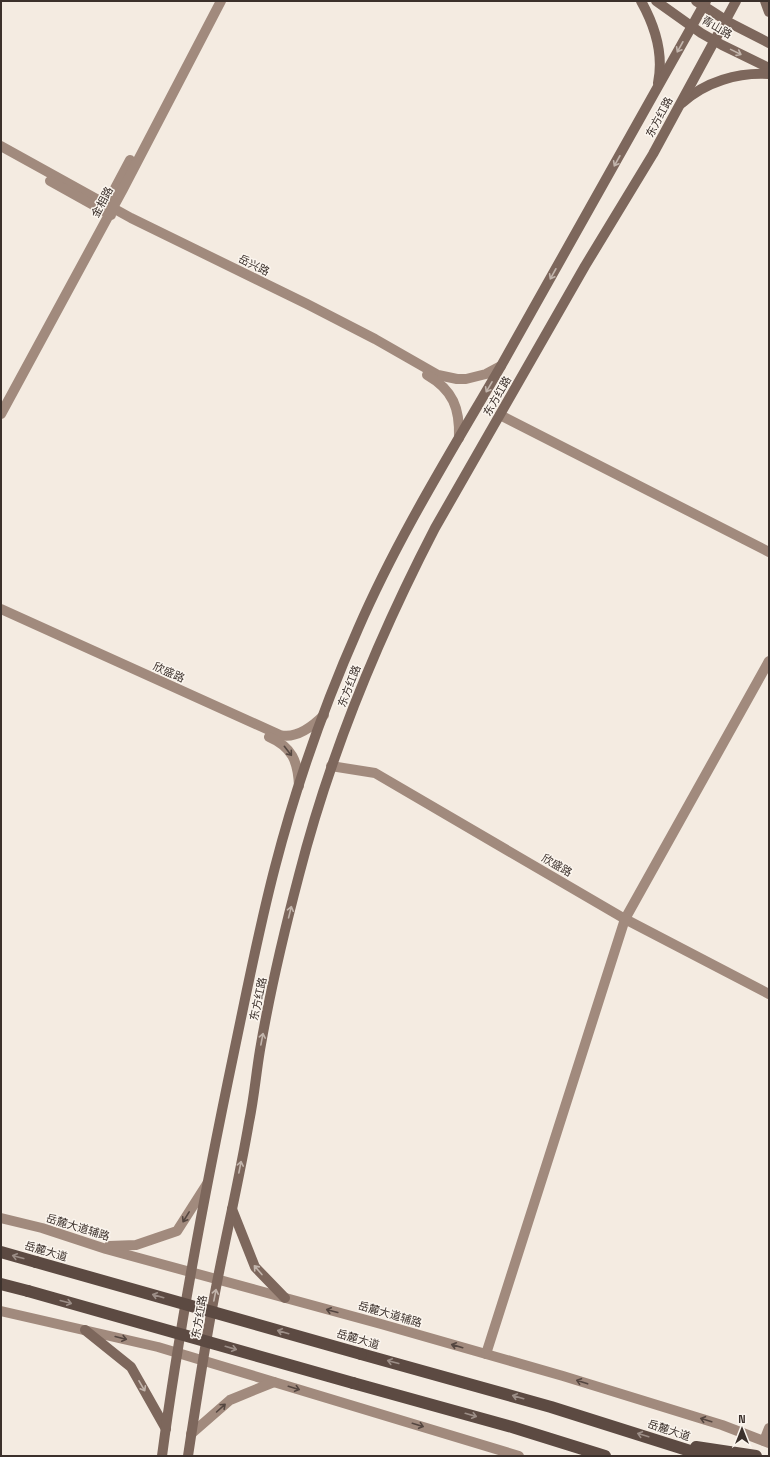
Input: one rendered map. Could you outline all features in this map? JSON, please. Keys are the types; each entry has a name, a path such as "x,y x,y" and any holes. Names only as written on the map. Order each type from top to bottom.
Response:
{"highway":[{"name":"岳麓大道","path":"1,1252 551,1406 706,1456"},
{"path":"1,1284 512,1427 605,1456"},
{"path":"664,1442 756,1456"}],"main road":[{"path":"641,1 658,40 660,62 657,89"},
{"name":"青山路","path":"656,1 714,41 769,68"},
{"name":"东方红路","path":"188,1456 203,1361 250,1121 260,1049 285,932 312,827 331,766 366,674 412,572 456,490 585,266 653,154 736,1"},
{"path":"765,1 769,12"},
{"name":"东方红路","path":"162,1456 191,1272 207,1184 257,944 275,867 299,786 324,715 357,631 382,576 416,511 501,366 692,27 702,3"},
{"name":"青山路","path":"702,3 726,20 769,43"},
{"path":"678,108 692,96 723,80 744,75 769,74"},
{"path":"232,1209 255,1267 285,1298"},
{"path":"85,1330 131,1367 166,1429"}],"street":[{"name":"金相路","path":"1,414 215,1"},
{"name":"金相路","path":"1,401 108,210 221,1"},
{"name":"岳兴路","path":"1,146 108,210 308,304 375,339 438,375 457,379 466,379 486,374 501,366"},
{"name":"岳兴路","path":"1,154 306,310 436,380 448,392 453,400 459,418 459,438"},
{"path":"500,416 769,552"},
{"name":"欣盛路","path":"1,609 280,735 286,736 297,734 316,723 324,715"},
{"name":"欣盛路","path":"1,615 280,742 288,749 296,763 299,786"},
{"path":"486,1354 625,919 769,661"},
{"name":"欣盛路","path":"331,766 375,773 625,919 769,994"},
{"path":"98,1246 136,1246 177,1232 207,1184"},
{"name":"岳麓大道辅路","path":"1,1218 42,1228 98,1246 486,1354 722,1425 766,1442"},
{"path":"1,1311 178,1353 519,1456"},
{"path":"192,1434 230,1400 274,1382"},
{"path":"766,1442 769,1428"}]}
